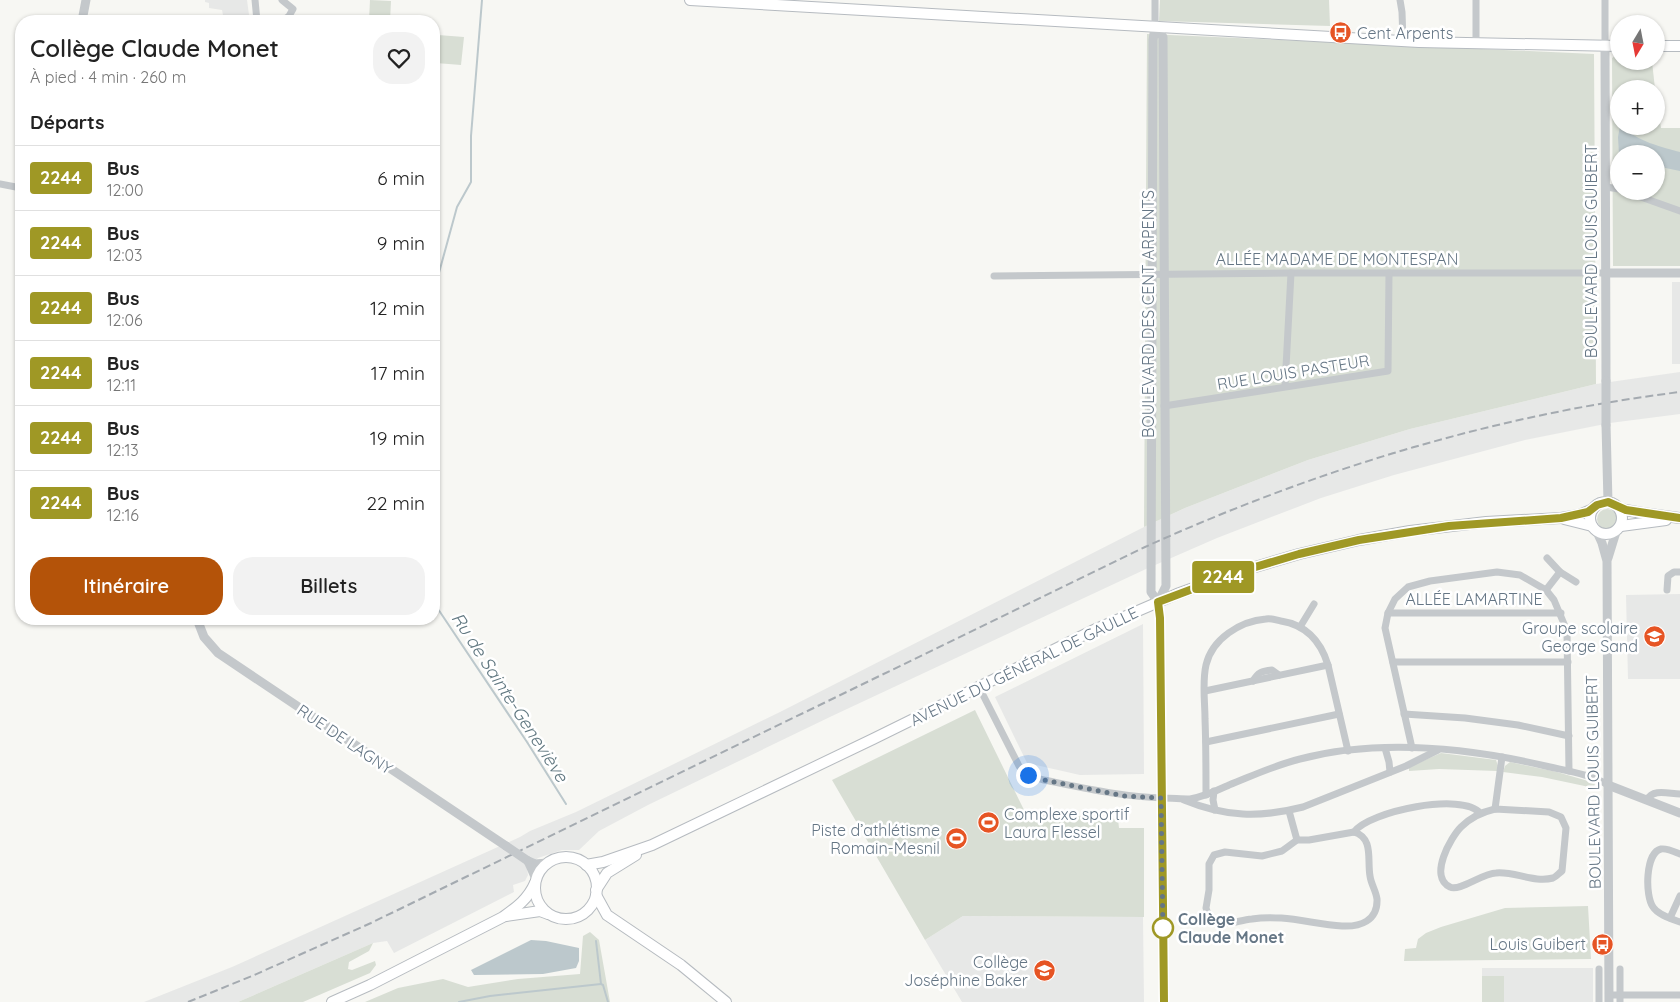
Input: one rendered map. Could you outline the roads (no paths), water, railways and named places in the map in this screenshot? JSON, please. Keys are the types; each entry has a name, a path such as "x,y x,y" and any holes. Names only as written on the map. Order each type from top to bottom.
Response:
{"main road":[{"path":"690,0 1403,41 1610,46"},
{"path":"1665,46 1680,46"},
{"name":"AVENUE DU GÉNÉRAL DE GAULLE","path":"596,892 607,873 652,845 1096,629 1158,602 1235,573 1299,554 1359,540 1449,526 1561,518 1579,515 1593,510 1597,505 1608,502 1620,509 1680,518"},
{"path":"1619,529 1623,520 1620,509"},
{"path":"1593,510 1590,518 1595,529"},
{"name":"AVENUE DU GÉNÉRAL DE GAULLE","path":"1561,518 1607,535 1619,529 1680,518"},
{"name":"AVENUE DU GÉNÉRAL DE GAULLE","path":"586,865 603,862 652,845"},
{"path":"332,1002 370,985 503,917 520,905 530,894 540,870 557,858 567,857 578,860 586,865 594,876 596,892 607,915"},
{"path":"536,881 537,900 548,914"},
{"path":"503,917 540,911 557,918 575,917 584,913 593,902 596,892"},
{"path":"584,913 607,915 681,965 726,1002"}],"street":[{"path":"83,15 86,0"},
{"path":"254,0 256,15"},
{"path":"282,0 293,9 290,15"},
{"name":"BOULEVARD DES CENT ARPENTS","path":"1155,0 1153,49 1151,592 1158,602 1160,618 1164,1002"},
{"path":"1400,0 1403,41"},
{"path":"1476,0 1476,44"},
{"name":"BOULEVARD LOUIS GUIBERT","path":"1605,0 1606,425 1608,502"},
{"name":"BOULEVARD DES CENT ARPENTS","path":"1155,27 1163,37 1166,586 1158,602"},
{"path":"0,184 15,187"},
{"path":"1606,187 1610,188"},
{"path":"1649,200 1680,211"},
{"path":"1285,386 1291,273"},
{"name":"ALLÉE MADAME DE MONTESPAN","path":"994,276 1291,273 1680,273"},
{"name":"RUE LOUIS PASTEUR","path":"1164,406 1388,371 1389,273"},
{"name":"BOULEVARD LOUIS GUIBERT","path":"1595,529 1602,543 1607,561 1609,998"},
{"name":"BOULEVARD LOUIS GUIBERT","path":"1607,561 1619,529"},
{"path":"1547,558 1560,572 1576,582"},
{"path":"1412,748 1385,628 1388,613 1395,599 1408,587 1430,580 1497,572 1520,575 1546,590 1561,613 1567,631 1569,772"},
{"path":"1546,590 1560,572"},
{"path":"1668,590 1668,576 1674,572 1680,572"},
{"path":"1300,627 1314,604"},
{"name":"ALLÉE LAMARTINE","path":"1388,613 1561,613"},
{"path":"1206,795 1204,691 1206,665 1215,645 1228,632 1250,622 1267,618 1285,622 1300,627 1315,639 1328,665 1348,751"},
{"name":"RUE DE LAGNY","path":"199,625 204,637 218,652 528,861"},
{"path":"1393,662 1568,662"},
{"path":"1204,691 1328,665"},
{"path":"979,687 1019,766 1028,775 1124,796 1182,799 1206,795 1281,764 1318,755 1385,748 1412,748 1502,757 1569,772 1608,785 1680,814"},
{"path":"1206,742 1339,714"},
{"path":"1404,714 1465,718 1518,725 1568,736"},
{"path":"1385,748 1390,772"},
{"path":"1182,799 1215,810 1251,815 1289,811 1390,772 1438,750"},
{"path":"1495,809 1502,757"},
{"path":"1214,791 1215,810"},
{"path":"1647,800 1648,796 1654,792 1680,794"},
{"path":"1662,806 1666,794"},
{"path":"1354,832 1356,828 1368,820 1422,805 1473,806 1480,812"},
{"path":"1495,809 1549,812 1561,817 1566,828 1562,871 1554,878 1540,879 1500,872 1488,873 1460,888 1450,888 1444,882 1442,872 1446,848 1462,826 1480,812 1495,809"},
{"path":"1289,811 1297,840"},
{"path":"1354,832 1364,837 1368,846 1370,877 1377,900 1374,912 1366,923 1353,927 1270,918 1254,918 1220,924 1210,920 1206,908 1209,890 1209,864 1214,855 1225,852 1262,856 1282,851 1297,840 1309,840 1354,832"},
{"path":"1680,854 1671,850 1661,849 1653,854 1649,866 1648,882 1652,907 1680,922"},
{"path":"528,861 535,864 548,863"},
{"path":"528,861 533,869 536,881"},
{"path":"1670,918 1680,896"},
{"path":"1599,969 1600,1002"},
{"path":"1620,969 1620,998"},
{"path":"1609,998 1680,995"}],"waterway":[{"name":"Ru de Sainte-Geneviève","path":"440,269 457,207 471,182 471,136 482,0"},
{"name":"Ru de Sainte-Geneviève","path":"440,612 566,804"},
{"name":"Ru de Sainte-Geneviève","path":"596,941 601,984 603,985 608,1002"},
{"path":"459,1002 490,996 601,984"}],"railway":[{"path":"188,1002 371,923 1145,547 1209,519 1340,470 1406,449 1542,415 1680,392"}],"place":[{"name":"Cent Arpents","path":"1341,33"},
{"name":"Groupe scolaire George Sand","path":"1654,637"},
{"name":"Complexe sportif Laura Flessel","path":"988,823"},
{"name":"Piste d’athlétisme Romain-Mesnil","path":"956,839"},
{"name":"Collège Claude Monet","path":"1163,928"},
{"name":"Louis Guibert","path":"1602,944"},
{"name":"Collège Joséphine Baker","path":"1044,971"}]}
